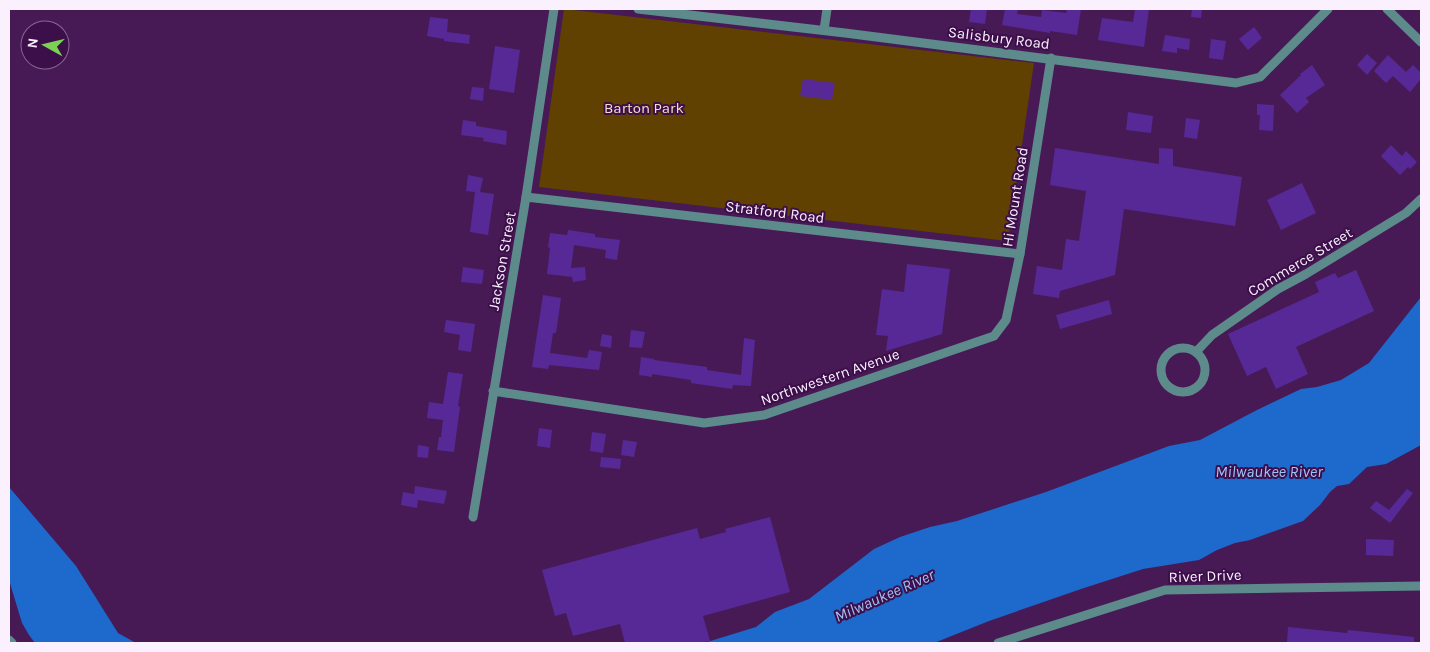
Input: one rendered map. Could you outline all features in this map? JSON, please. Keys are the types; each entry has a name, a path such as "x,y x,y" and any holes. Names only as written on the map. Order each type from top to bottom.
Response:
{"street":[{"name":"Jackson Street","path":"473,517 526,198 554,9"},
{"name":"Salisbury Road","path":"638,9 1051,58 1236,83 1260,77 1328,9"},
{"path":"824,30 827,9"},
{"path":"1386,9 1421,42"},
{"name":"Hi Mount Road","path":"994,336 1006,320 1020,254 1051,58"},
{"name":"Stratford Road","path":"526,198 1020,254"},
{"name":"Commerce Street","path":"1196,352 1212,335 1278,289 1406,214 1421,199"},
{"name":"Northwestern Avenue","path":"494,391 704,423 764,416 994,336"},
{"path":"1182,348 1196,352 1204,363 1204,377 1201,384 1183,393 1176,392 1164,383 1161,376 1163,360 1174,350 1182,348"},
{"name":"River Drive","path":"998,643 1166,590 1421,586"},
{"path":"9,640 12,643"}],"green space":[{"name":"Barton Park","path":"564,9 1034,63 1008,241 539,187"}],"water":[{"name":"Milwaukee River","path":"1421,297 1421,445 1386,464 1367,467 1349,484 1337,486 1303,521 1250,540 1235,543 1199,560 1143,569 1084,588 989,621 934,643 704,643 756,627 775,612 809,599 874,549 900,537 1046,492 1169,446 1200,440 1301,389 1317,387 1341,380 1369,363"},
{"path":"9,487 76,566 118,633 136,643 35,643 22,623 9,580"}],"building":[{"path":"971,9 987,9 985,24 969,22"},
{"path":"1005,9 1018,9 1017,14 1041,17 1042,10 1066,13 1067,9 1081,9 1077,35 1050,31 1050,33 1002,25"},
{"path":"1135,9 1149,9 1144,47 1098,40 1102,18 1133,22"},
{"path":"1192,9 1202,9 1201,18 1191,17"},
{"path":"430,17 448,19 447,32 470,35 469,44 444,41 444,39 427,36"},
{"path":"1254,27 1262,38 1248,50 1239,39"},
{"path":"1165,35 1190,39 1189,50 1177,48 1177,53 1162,51"},
{"path":"1211,39 1226,41 1223,60 1209,58"},
{"path":"495,46 520,50 514,93 489,89"},
{"path":"1367,54 1377,63 1367,75 1357,65"},
{"path":"1388,55 1406,72 1413,65 1421,73 1421,79 1410,92 1393,76 1386,83 1374,71"},
{"path":"1312,65 1325,85 1306,98 1309,102 1297,113 1280,95 1300,74"},
{"path":"803,79 835,83 832,100 800,96"},
{"path":"472,87 484,88 483,101 470,99"},
{"path":"1257,104 1274,105 1273,131 1259,130 1260,115 1257,115"},
{"path":"1128,112 1153,116 1151,133 1126,130"},
{"path":"1186,118 1200,120 1197,139 1184,137"},
{"path":"463,120 476,122 476,126 507,131 506,145 483,141 484,138 461,135"},
{"path":"1391,145 1402,156 1406,151 1417,162 1400,175 1381,156"},
{"path":"1055,148 1159,164 1159,148 1173,149 1173,166 1242,177 1235,226 1124,209 1115,275 1060,291 1059,298 1033,294 1037,266 1062,270 1066,239 1079,241 1086,191 1050,185"},
{"path":"468,175 483,178 480,192 494,194 488,235 470,232 475,192 466,191"},
{"path":"1302,183 1316,213 1281,230 1267,200"},
{"path":"568,230 595,234 595,237 620,240 617,260 605,258 606,250 574,245 571,268 585,267 586,280 573,282 572,277 547,274 550,233 567,235"},
{"path":"907,264 950,269 942,334 886,351 888,336 876,335 882,289 904,292"},
{"path":"463,267 484,270 482,284 461,282"},
{"path":"1356,270 1374,311 1296,347 1308,374 1276,389 1266,367 1247,376 1228,334 1319,292 1315,282 1335,273 1338,278"},
{"path":"543,295 561,298 556,333 553,333 550,353 587,358 589,350 602,352 599,370 549,365 548,369 532,367"},
{"path":"1109,300 1112,314 1060,329 1056,315"},
{"path":"446,320 475,324 471,352 458,350 460,335 444,332"},
{"path":"631,330 645,332 642,348 629,347"},
{"path":"602,334 612,336 611,348 600,346"},
{"path":"744,338 755,340 751,386 733,385 732,389 691,383 691,380 652,374 652,377 639,375 641,357 707,367 707,370 741,375"},
{"path":"448,372 463,374 454,452 437,450 443,420 427,418 429,402 443,404"},
{"path":"539,428 552,430 550,448 537,446"},
{"path":"592,432 606,434 603,453 590,451"},
{"path":"623,440 637,442 634,457 621,455"},
{"path":"418,445 429,447 428,458 417,457"},
{"path":"601,457 621,459 620,469 600,467"},
{"path":"415,486 447,491 444,504 418,500 417,508 401,505 403,492 414,494"},
{"path":"1407,489 1413,493 1390,523 1370,508 1376,501 1389,510"},
{"path":"770,517 790,592 703,616 710,641 700,643 625,643 620,624 573,636 566,613 555,616 542,570 697,528 700,539 726,532 725,529"},
{"path":"1366,539 1394,540 1393,556 1366,555"},
{"path":"1288,627 1347,633 1348,630 1414,637 1414,643 1287,643"}]}
